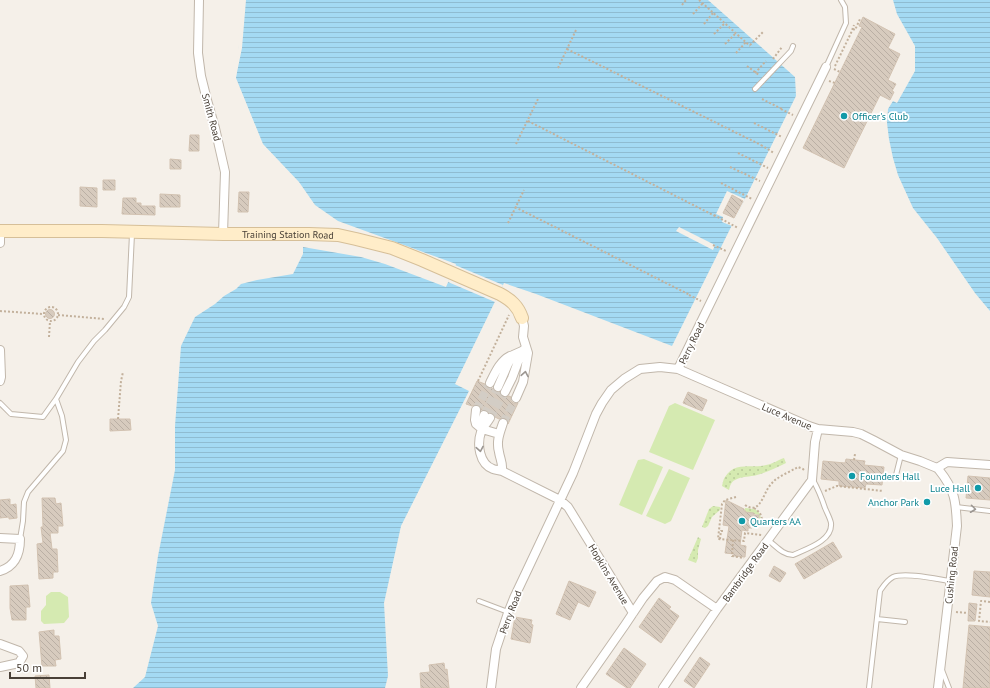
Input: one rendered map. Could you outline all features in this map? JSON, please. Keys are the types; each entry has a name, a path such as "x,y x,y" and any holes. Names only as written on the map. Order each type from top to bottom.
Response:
{"street":[{"name":"Smith Road","path":"198,0 198,53 201,76 225,172 223,234"},
{"name":"Perry Road","path":"491,688 496,649 508,613 579,459 596,414 602,403 610,390 640,369 660,367 678,369 830,68"},
{"name":"Training Station Road","path":"0,231 310,234 356,239 392,248 500,294 508,298 517,306 524,326 524,349 512,378 504,388"},
{"path":"0,231 0,243"},
{"name":"Training Station Road","path":"516,398 523,382 526,370 528,353 524,349"},
{"path":"490,383 500,365 509,356 524,349"},
{"path":"0,350 0,381"},
{"path":"513,355 508,364 504,388 520,390"},
{"name":"Luce Avenue","path":"678,369 818,429 860,434 901,456 920,461 937,468"},
{"path":"476,410 476,424 482,429 499,434"},
{"path":"487,416 479,442 482,458 487,465 492,469 502,471 560,500"},
{"path":"502,471 503,465 498,451 498,442 503,423"},
{"path":"812,480 815,442 818,429"},
{"path":"937,468 947,462 990,465"},
{"name":"Cushing Road","path":"937,468 950,485 954,496 957,526 938,688"},
{"name":"Bambridge Road","path":"663,688 767,538 812,480"},
{"name":"Hopkins Avenue","path":"560,500 568,506 633,613 581,688"},
{"path":"0,538 20,539 17,558 8,569 0,571"},
{"path":"633,613 656,581 665,578 675,580 718,609"},
{"path":"0,644 19,651 23,656 19,663 0,667"}],"lane":[{"path":"830,68 846,23 846,7 841,0"},
{"path":"755,89 791,51 793,46"},
{"path":"0,403 11,414 42,417 56,399 78,362 124,307 129,297 132,232"},
{"path":"20,539 24,502 28,492 63,451 66,440 62,416 56,399"},
{"path":"896,475 901,456"},
{"path":"767,538 783,552 789,555 794,555 828,536 831,530 831,522 817,487 812,480"},
{"path":"956,507 990,511"},
{"path":"869,688 880,591 886,581 894,577 910,575 950,581"},
{"path":"479,601 508,613"},
{"path":"877,619 905,622"},
{"path":"940,666 949,688"}],"path":[{"path":"682,5 686,0"},
{"path":"699,0 751,45 764,31"},
{"path":"693,14 703,3"},
{"path":"704,24 713,13"},
{"path":"853,29 855,30 860,19"},
{"path":"714,34 725,23"},
{"path":"558,68 576,30"},
{"path":"725,44 736,33"},
{"path":"740,36 750,46"},
{"path":"736,53 746,42"},
{"path":"773,58 782,48"},
{"path":"567,49 762,146"},
{"path":"755,73 766,61"},
{"path":"747,66 759,76 762,72"},
{"path":"830,68 840,72"},
{"path":"828,80 835,83"},
{"path":"516,144 538,99"},
{"path":"762,99 788,112"},
{"path":"778,107 782,109"},
{"path":"528,121 715,216"},
{"path":"754,123 777,135"},
{"path":"758,144 769,150"},
{"path":"738,153 762,165"},
{"path":"730,167 755,179"},
{"path":"721,183 755,200"},
{"path":"508,223 524,190"},
{"path":"516,207 704,302"},
{"path":"711,214 734,225"},
{"path":"713,245 729,253"},
{"path":"43,314 45,310 51,307 57,311 58,315"},
{"path":"0,311 43,314"},
{"path":"43,314 45,319 50,322"},
{"path":"58,315 114,319"},
{"path":"50,322 56,319 58,315"},
{"path":"478,381 507,320"},
{"path":"49,337 50,322"},
{"path":"118,419 122,372"},
{"path":"854,460 855,454"},
{"path":"754,508 760,503 768,488 776,480 798,467 803,469 805,472"},
{"path":"822,492 837,486 883,491"},
{"path":"720,539 718,539 722,504 725,500 736,497"},
{"path":"745,506 754,508 758,511 762,515 761,522"},
{"path":"720,539 721,531 723,531"},
{"path":"720,539 744,541 745,533 767,538"},
{"path":"734,540 732,556 741,557 747,560"},
{"path":"990,602 981,601 979,621 990,622"},
{"path":"953,611 968,613"}],"green space":[{"path":"675,403 715,420 693,470 649,452 669,406"},
{"path":"784,458 786,463 764,473 735,480 730,486 729,490 722,486 725,477 734,469 744,466 761,466"},
{"path":"644,459 663,467 642,515 619,505 638,460"},
{"path":"669,469 690,478 671,521 665,524 646,516"},
{"path":"713,506 720,507 720,510 712,517 708,526 705,528 702,527 709,509"},
{"path":"745,508 758,511 761,519 759,519 759,515 745,512"},
{"path":"698,537 701,539 696,563 688,560"},
{"path":"51,592 60,592 68,597 69,617 64,623 44,624 41,621 41,611 46,605 46,596"}],"water":[{"path":"243,0 708,0 795,77 796,96 672,346 504,283 455,384 469,391 401,526 384,603 388,676 385,688 133,688 145,677 158,626 151,603 158,556 175,470 175,426 181,346 195,317 241,284 293,274 303,254 303,247 361,257 385,264 446,287 456,264 338,221 315,205 299,182 263,144 236,78"},
{"path":"893,0 990,0 990,311 975,293 937,238 913,208 898,175 889,139 887,123 888,109 893,101 897,103 915,71 915,46 897,14"}],"pier":[{"path":"241,0 246,0 242,48 235,82 234,78 238,50"},
{"path":"727,191 745,199 732,226 722,222 723,217 716,214"},
{"path":"679,227 715,245 713,250 676,231"},
{"path":"455,265 503,285 495,302 448,282"}],"building":[{"name":"Officer's Club","path":"863,17 895,34 888,48 900,54 888,80 896,84 892,91 894,92 890,100 880,95 844,168 803,148 862,27 859,26"},
{"path":"190,135 199,135 199,151 189,151"},
{"path":"170,159 181,160 181,169 170,169"},
{"path":"103,180 115,180 115,190 103,190"},
{"path":"80,187 97,188 97,207 80,206"},
{"path":"239,192 249,192 248,212 238,212"},
{"path":"160,194 180,195 180,207 160,207"},
{"path":"732,195 743,201 734,218 723,213"},
{"path":"123,198 136,198 136,203 141,203 141,206 155,206 155,215 122,214"},
{"path":"50,309 55,314 50,319 45,314"},
{"path":"477,381 485,384 487,388 492,388 495,392 500,392 503,397 511,397 511,401 513,403 518,403 508,424 505,418 499,419 495,417 493,413 481,410 479,405 472,406 466,404"},
{"path":"688,392 707,400 702,411 683,403"},
{"path":"110,419 130,419 131,430 110,431"},
{"name":"Founders Hall","path":"846,459 865,461 864,465 884,467 882,485 866,484 865,488 839,486 839,481 821,479 823,461 845,463"},
{"name":"Luce Hall","path":"968,476 990,478 990,500 966,498"},
{"path":"42,498 55,498 56,504 61,503 63,526 58,526 58,533 50,533 52,549 57,549 58,572 53,572 53,578 39,579 37,544 43,543 41,527 43,527"},
{"path":"10,499 10,505 16,504 17,518 0,518 0,500"},
{"name":"Quarters AA","path":"726,500 744,509 744,511 746,511 745,512 759,515 758,527 748,528 748,531 742,530 740,545 746,546 745,557 725,553 729,526 723,525"},
{"path":"833,542 842,557 804,579 795,564"},
{"path":"774,566 786,573 780,582 769,576"},
{"path":"974,571 990,572 990,597 972,595"},
{"path":"569,581 596,592 589,607 578,602 570,620 556,614"},
{"path":"28,585 30,607 26,607 26,620 12,620 10,608 10,586"},
{"path":"659,598 671,607 669,609 679,616 661,643 639,627"},
{"path":"969,603 977,604 975,621 968,621"},
{"path":"515,617 532,620 531,624 533,625 530,643 511,639"},
{"path":"969,625 990,627 990,688 963,688"},
{"path":"54,630 54,636 59,636 61,659 55,660 56,666 42,666 39,632"},
{"path":"624,648 646,664 630,688 627,688 606,674"},
{"path":"700,657 710,664 694,688 684,681"},
{"path":"444,663 445,670 447,669 449,688 421,688 420,673 430,672 429,665"},
{"path":"49,675 50,688 36,688 35,676"}],"tunnel":[{"path":"476,410 490,383"},
{"path":"484,415 498,387"},
{"path":"490,418 505,392"},
{"path":"503,423 516,398"}],"place":[{"name":"Officer's Club","path":"844,116"},
{"name":"Founders Hall","path":"852,476"},
{"name":"Luce Hall","path":"978,488"},
{"name":"Anchor Park","path":"927,502"},
{"name":"Quarters AA","path":"742,521"}]}
